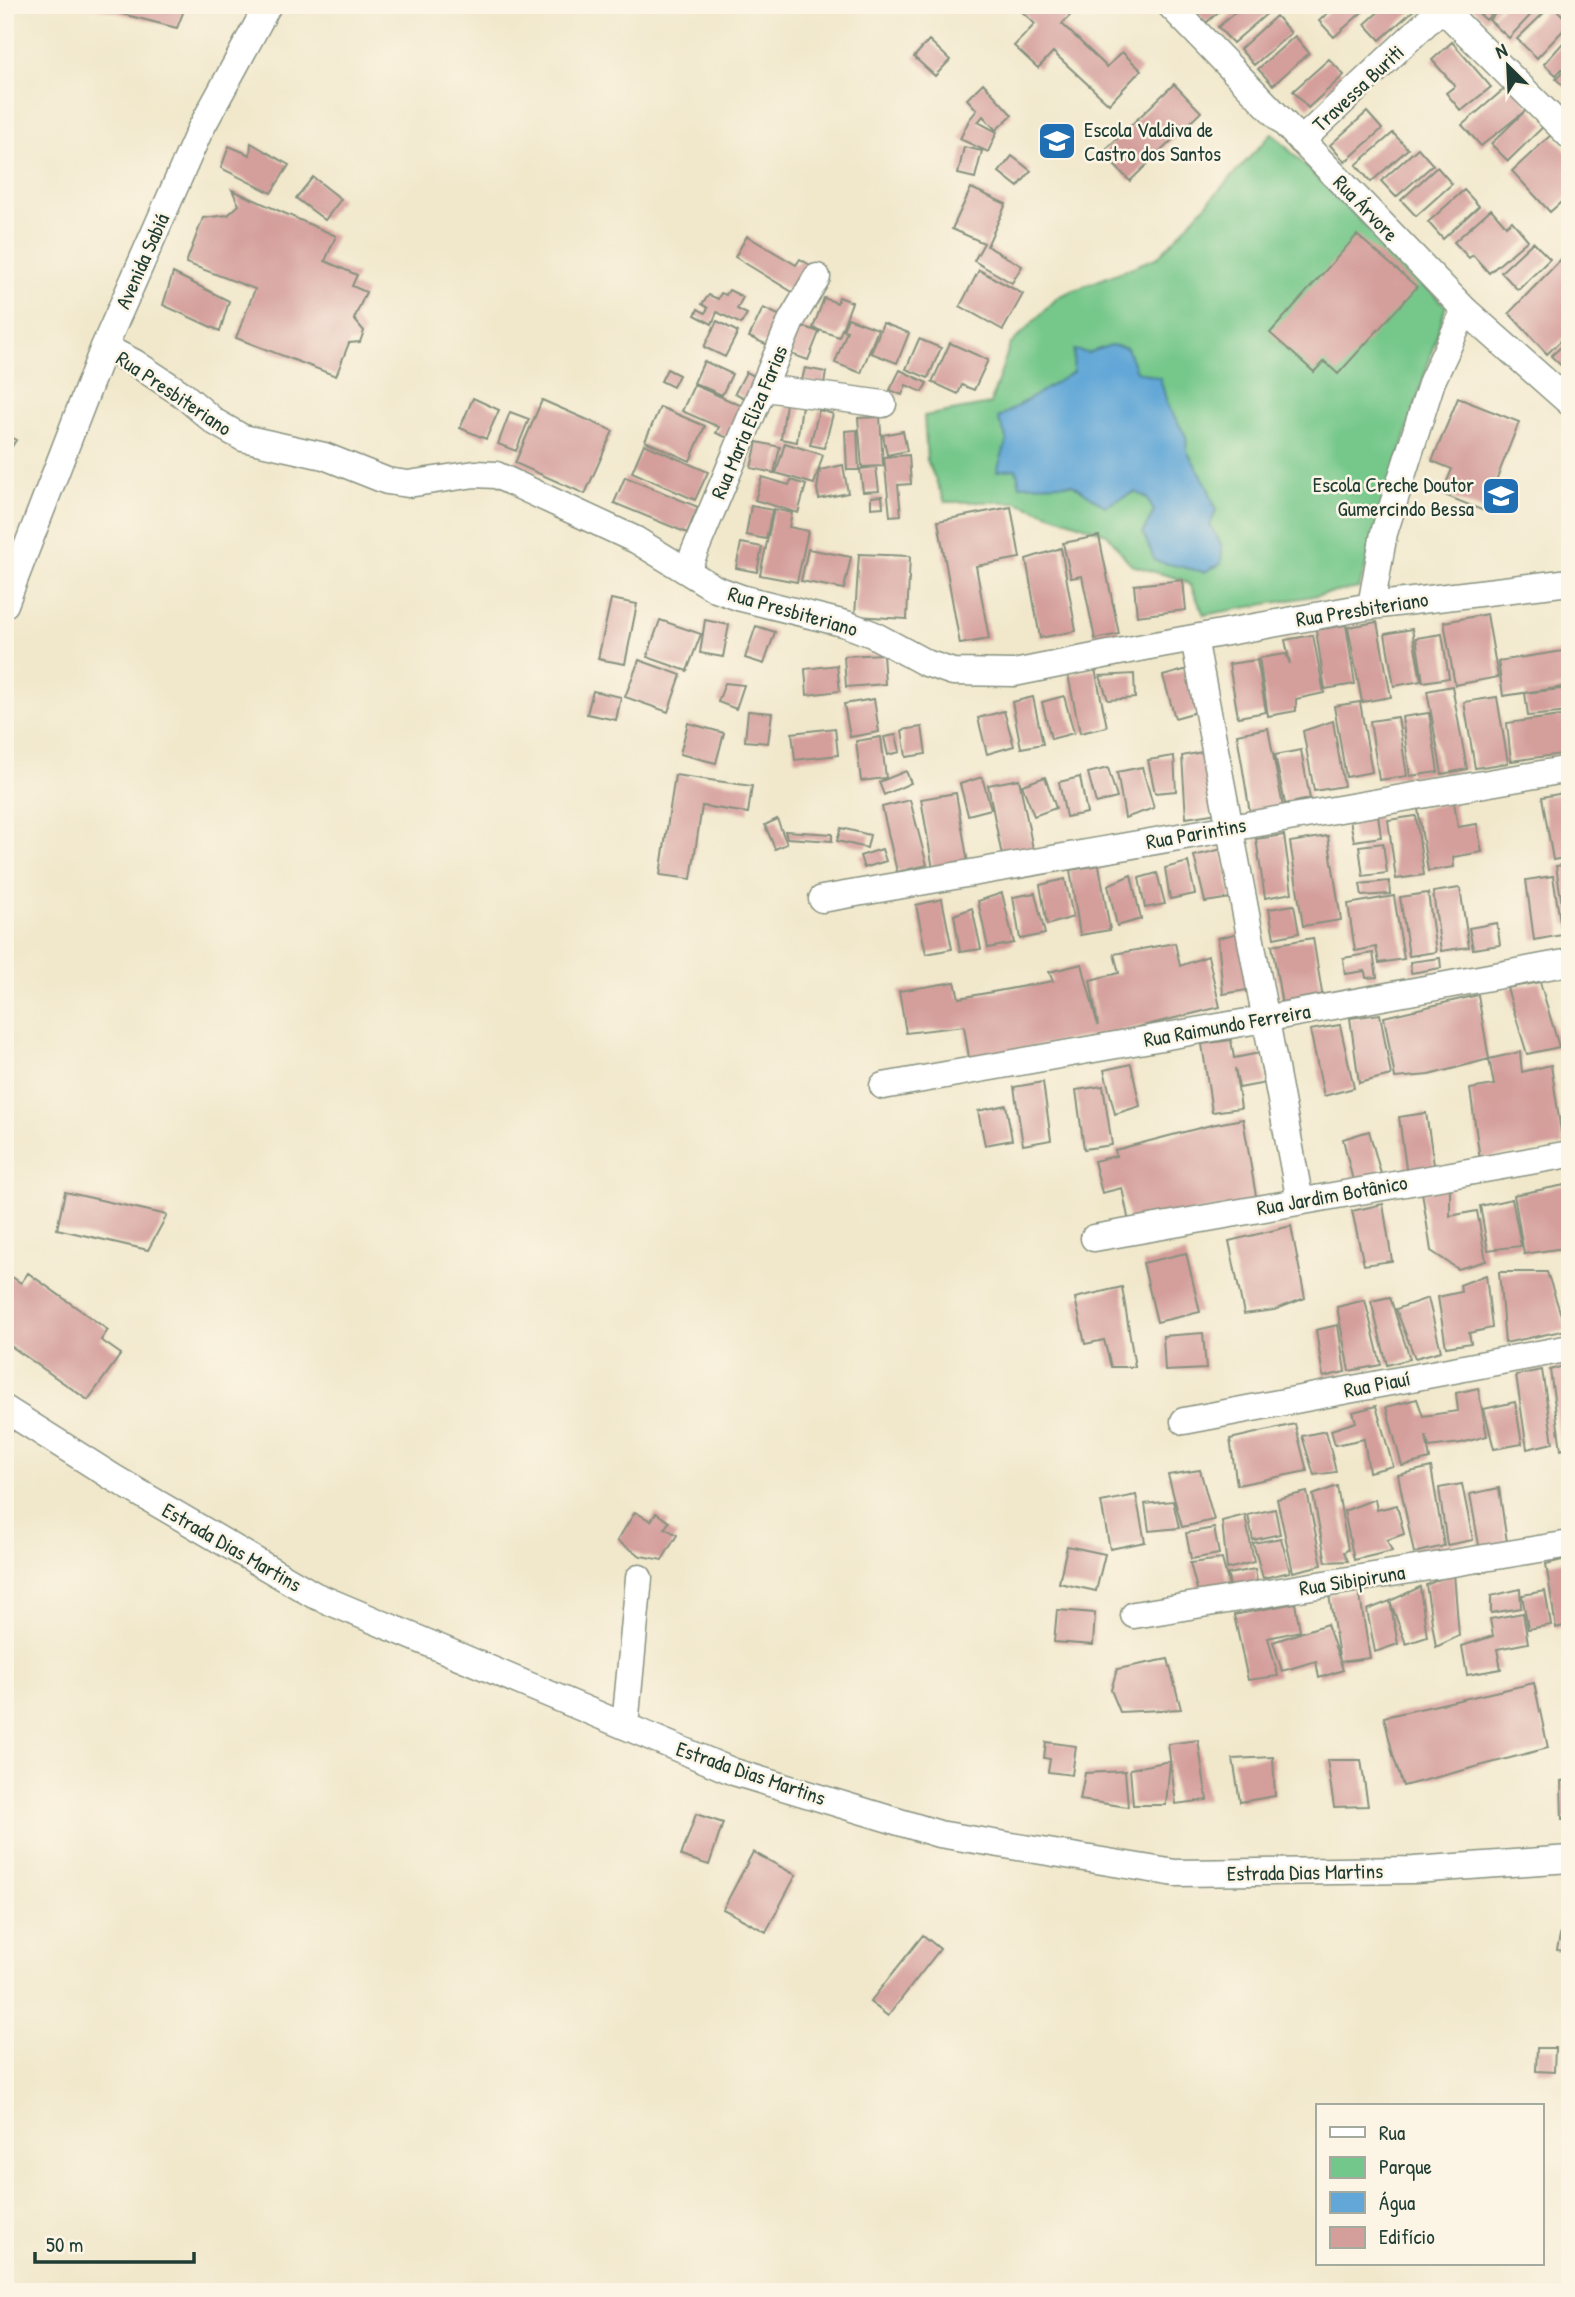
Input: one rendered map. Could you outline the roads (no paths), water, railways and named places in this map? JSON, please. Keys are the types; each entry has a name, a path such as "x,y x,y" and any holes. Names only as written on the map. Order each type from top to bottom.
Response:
{"street":[{"name":"Avenida Sabiá","path":"5,604 104,347 199,132 268,5"},
{"name":"Rua Árvore","path":"1170,5 1465,310 1570,403"},
{"name":"Travessa Buriti","path":"1301,141 1442,6"},
{"path":"1442,6 1570,136"},
{"name":"Rua Maria Eliza Farias","path":"687,570 791,321 817,277"},
{"path":"1371,606 1384,533 1428,394 1465,310"},
{"name":"Rua Presbiteriano","path":"104,347 135,363 182,394 215,422 243,439 324,456 387,481 408,484 475,474 496,475 636,540 716,589 741,598 846,624 926,663 953,672 1014,673 1371,606 1570,582"},
{"path":"765,388 883,404"},
{"path":"1194,638 1300,1201"},
{"name":"Rua Parintins","path":"822,899 1570,769"},
{"name":"Rua Raimundo Ferreira","path":"883,1086 1264,1019 1570,961"},
{"name":"Rua Jardim Botânico","path":"1094,1238 1570,1154"},
{"name":"Rua Piauí","path":"1184,1421 1570,1348"},
{"name":"Estrada Dias Martins","path":"5,1409 114,1478 314,1595 734,1772 939,1834 1175,1873 1415,1870 1570,1859"},
{"name":"Rua Sibipiruna","path":"1134,1615 1570,1544"},
{"path":"625,1726 639,1578"}],"water":[{"path":"1111,345 1127,348 1136,371 1160,378 1168,406 1186,436 1187,451 1207,485 1216,511 1210,525 1222,546 1221,564 1204,572 1155,561 1143,533 1154,511 1146,497 1135,492 1105,506 1072,484 1020,485 1016,469 997,471 1007,440 998,418 1073,372 1074,350 1088,353"}],"place":[{"name":"Escola Valdiva de Castro dos Santos","path":"1057,141"},
{"name":"Escola Creche Doutor Gumercindo Bessa","path":"1501,496"}]}
